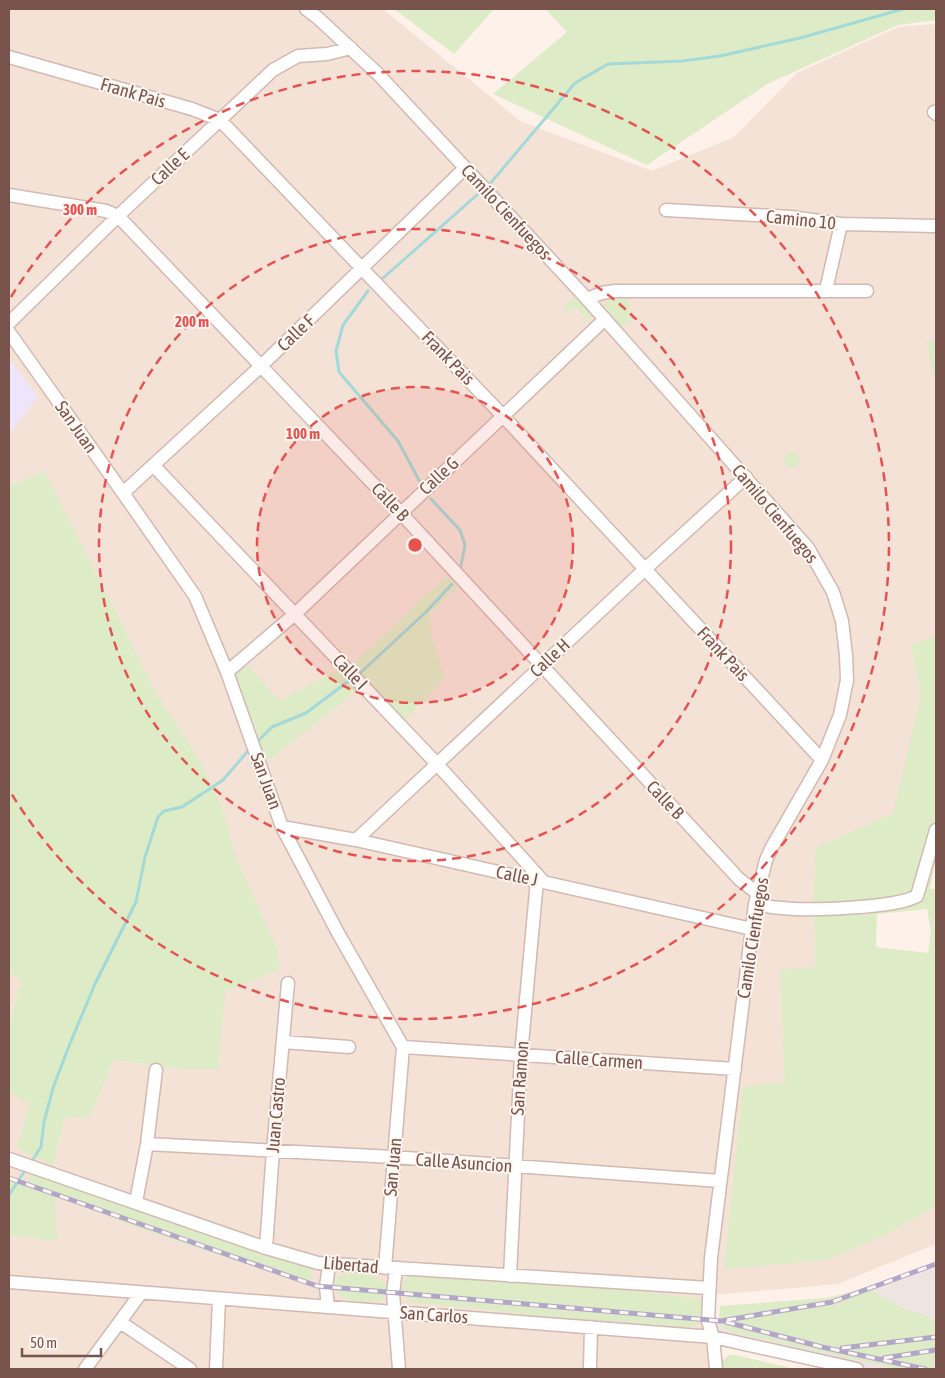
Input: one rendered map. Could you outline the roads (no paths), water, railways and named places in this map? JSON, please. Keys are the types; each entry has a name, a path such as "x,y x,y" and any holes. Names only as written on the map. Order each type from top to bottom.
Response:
{"street":[{"name":"Camilo Cienfuegos","path":"306,9 352,48 430,129 587,299 746,477 808,548 833,592 842,621 847,680 840,715 822,760 766,860 756,899 711,1258 708,1321 713,1337 716,1369"},
{"name":"Calle E","path":"9,323 118,216 273,70 286,61 298,56 327,54 352,48"},
{"name":"Frank Pais","path":"9,57 192,109 220,120 503,416 822,760"},
{"name":"Calle F","path":"123,493 261,366 465,168"},
{"path":"9,195 106,211 118,216"},
{"name":"Camino 10","path":"666,210 791,217 841,224 936,226"},
{"name":"Calle B","path":"118,216 400,512 756,899"},
{"path":"826,290 841,224"},
{"path":"587,299 602,293 615,291 868,291"},
{"name":"Calle G","path":"227,672 294,614 605,320"},
{"name":"San Juan","path":"9,332 195,596 227,672 282,827 338,932 403,1047 393,1158 390,1268 399,1369"},
{"name":"Calle I","path":"153,465 438,764 540,880"},
{"name":"Calle H","path":"356,840 746,477"},
{"name":"Calle J","path":"282,827 356,840 752,929"},
{"path":"756,899 782,908 871,905 909,900 916,896 936,830"},
{"name":"San Ramon","path":"510,1276 521,1055 540,880"},
{"name":"Juan Castro","path":"266,1248 288,983"},
{"path":"283,1042 349,1047"},
{"name":"Calle Carmen","path":"403,1047 735,1069"},
{"path":"136,1202 147,1144 156,1070"},
{"name":"Calle Asuncion","path":"147,1144 273,1150 720,1181"},
{"name":"Libertad","path":"15,1161 266,1248 318,1263 709,1288"},
{"path":"328,1307 326,1287 329,1264"},
{"name":"San Carlos","path":"9,1282 713,1337 856,1369"},
{"path":"85,1369 141,1293"},
{"path":"216,1369 218,1299"},
{"path":"120,1322 190,1369"},
{"path":"590,1369 591,1327"}],"waterway":[{"path":"488,186 575,83 608,64 682,61 720,56 800,38 903,9"},
{"path":"382,279 478,194"},
{"path":"368,291 343,325 336,351 339,372 398,441 421,484"},
{"path":"431,499 460,530 465,545 460,571"},
{"path":"358,675 426,612 452,584"},
{"path":"256,743 272,727 306,713 350,680"},
{"path":"30,1164 41,1147 44,1122 53,1088 69,1046 95,984 136,902 145,857 158,817 164,811 182,807 223,780 247,752"},
{"path":"9,1195 26,1169"}],"railway":[{"path":"9,1178 317,1286 721,1321 832,1302 936,1264"},
{"path":"726,1322 822,1347 925,1369"},
{"path":"842,1348 936,1337"},
{"path":"884,1358 936,1350"}]}
